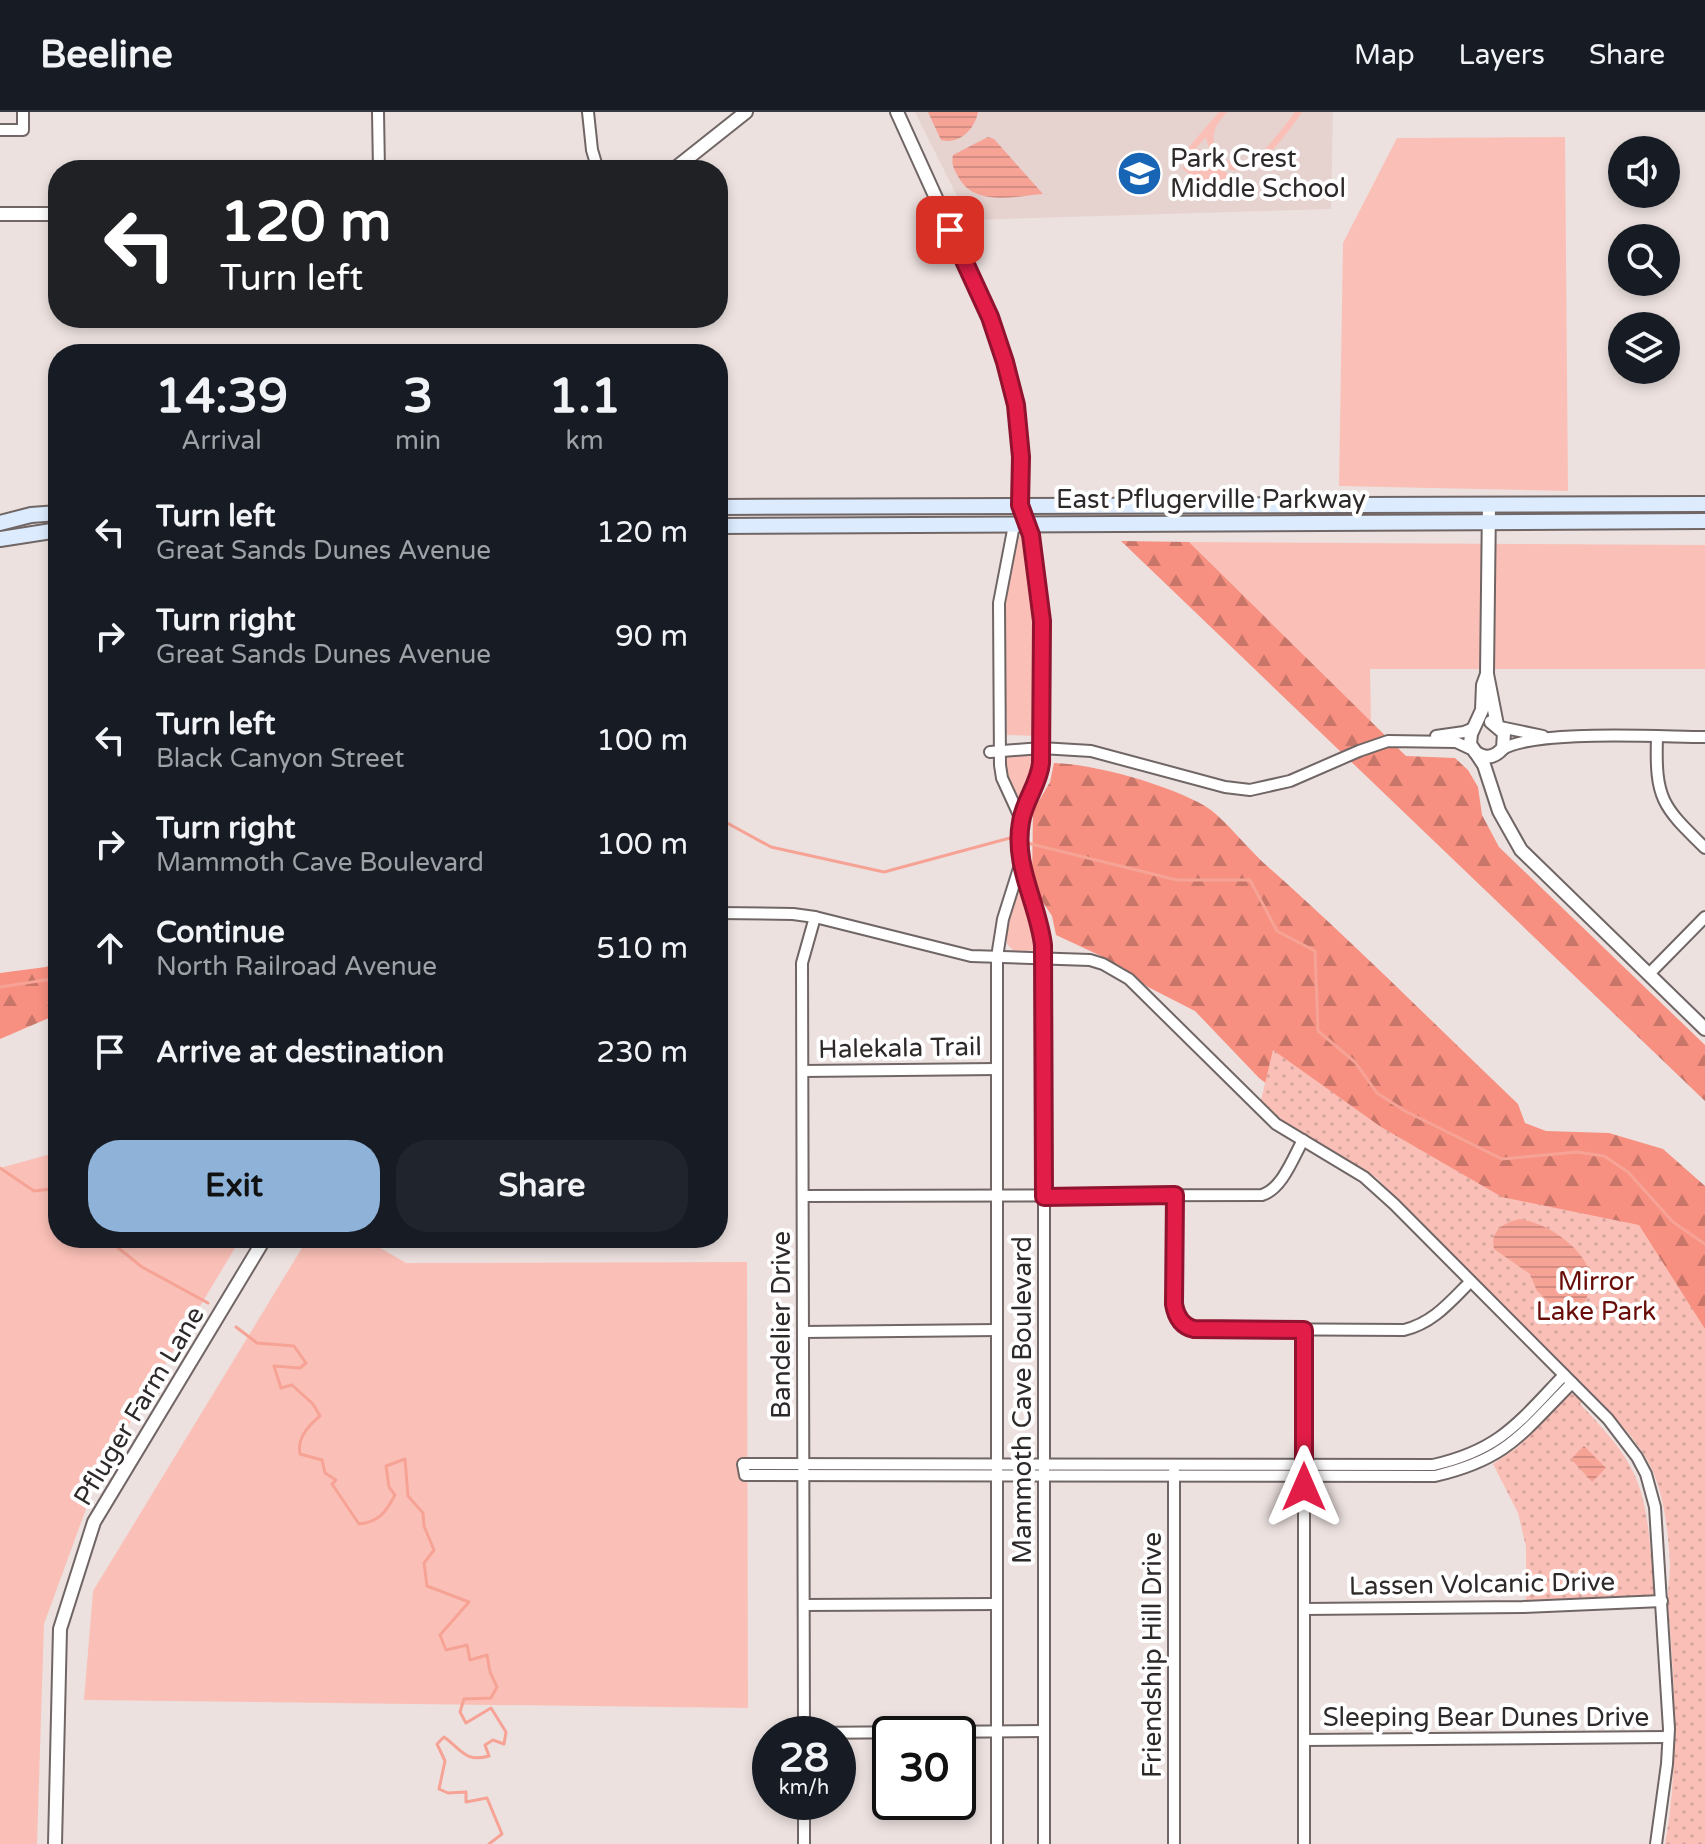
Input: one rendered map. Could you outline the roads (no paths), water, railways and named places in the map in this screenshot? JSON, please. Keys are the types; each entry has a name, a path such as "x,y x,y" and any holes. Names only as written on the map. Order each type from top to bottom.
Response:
{"main road":[{"name":"East Pflugerville Parkway","path":"728,507 1705,504"},
{"path":"0,523 48,514"},
{"name":"East Pflugerville Parkway","path":"728,526 1705,521"},
{"path":"0,539 48,532"}],"street":[{"path":"0,130 23,130 23,112"},
{"path":"378,112 379,160"},
{"path":"588,112 595,160"},
{"path":"686,160 746,112"},
{"name":"Mammoth Cave Boulevard","path":"897,112 990,317 1005,362 1018,429 1020,525 1003,574 998,619 995,751 1002,778 1016,805 1021,863 1040,926 1044,959 1044,1844"},
{"path":"0,214 48,214"},
{"path":"1489,504 1487,674 1470,741 1474,751 1484,765 1499,811 1521,850 1705,1029"},
{"name":"Mammoth Cave Boulevard","path":"1020,525 1037,570 1042,621 1040,771 1020,824"},
{"path":"1487,674 1505,740 1491,766 1491,786"},
{"path":"995,751 1041,748 1091,751 1213,785 1250,790 1290,781 1369,747 1456,734 1488,721 1553,738"},
{"path":"1657,737 1656,774 1660,794 1675,819 1705,848"},
{"path":"1399,741 1456,742 1485,757 1513,744 1553,738 1705,737"},
{"name":"Mammoth Cave Boulevard","path":"997,1844 997,957 1003,919 1021,863"},
{"path":"728,913 815,917 961,954 1090,960 1116,970 1129,979 1266,1115 1373,1184 1568,1379 1620,1432 1646,1474 1657,1518 1668,1737 1656,1844"},
{"name":"Bandelier Drive","path":"804,1716 802,963 815,917"},
{"path":"1649,974 1705,917"},
{"name":"Halekala Trail","path":"803,1071 997,1069"},
{"path":"803,1196 1267,1194 1278,1183 1303,1140"},
{"path":"1175,1195 1174,1304 1177,1316 1186,1327 1404,1330 1417,1327 1435,1316 1470,1282"},
{"name":"Pfluger Farm Lane","path":"55,1844 60,1629 94,1522 259,1248"},
{"path":"803,1332 997,1330"},
{"path":"1304,1330 1304,1844"},
{"path":"803,1469 745,1475 743,1464 803,1469 1304,1470 1435,1476 1483,1462 1507,1448 1568,1379"},
{"name":"Friendship Hill Drive","path":"1174,1470 1174,1844"},
{"name":"Lassen Volcanic Drive","path":"1304,1609 1555,1606 1662,1601"},
{"path":"804,1605 997,1604"},
{"path":"856,1732 1044,1731"},
{"name":"Sleeping Bear Dunes Drive","path":"1304,1740 1668,1737"},
{"path":"804,1820 804,1844"}],"waterway":[{"path":"728,823 771,847 884,872 1010,838 1016,840"},
{"path":"1023,842 1177,880 1250,880 1277,931 1315,951 1318,1031 1355,1062 1377,1093 1405,1111 1502,1159 1577,1152 1604,1156 1628,1172 1673,1222 1705,1244"},
{"path":"0,987 48,980"},
{"path":"0,1168 34,1191 48,1189"},
{"path":"118,1248 142,1267 208,1303"},
{"path":"236,1327 257,1343 294,1346 306,1363 300,1368 274,1366 281,1388 292,1385 313,1404 320,1416 304,1433 300,1454 322,1460 325,1473 336,1480 332,1484 359,1524 377,1518 388,1506 395,1495 389,1487 386,1466 405,1459 408,1496 423,1513 424,1526 434,1550 424,1563 427,1586 469,1602 440,1635 446,1650 467,1645 470,1660 487,1655 497,1687 491,1698 464,1699 460,1712 466,1723 491,1708 506,1732 504,1744 493,1740 485,1745 489,1756 481,1758 464,1754 444,1737 437,1744 445,1761 439,1789 448,1793 466,1792 466,1802 487,1798 502,1834 489,1844"}],"place":[{"name":"Park Crest Middle School","path":"1139,173"}],"park label":[{"name":"Mirror Lake Park","path":"1596,1296"}]}
